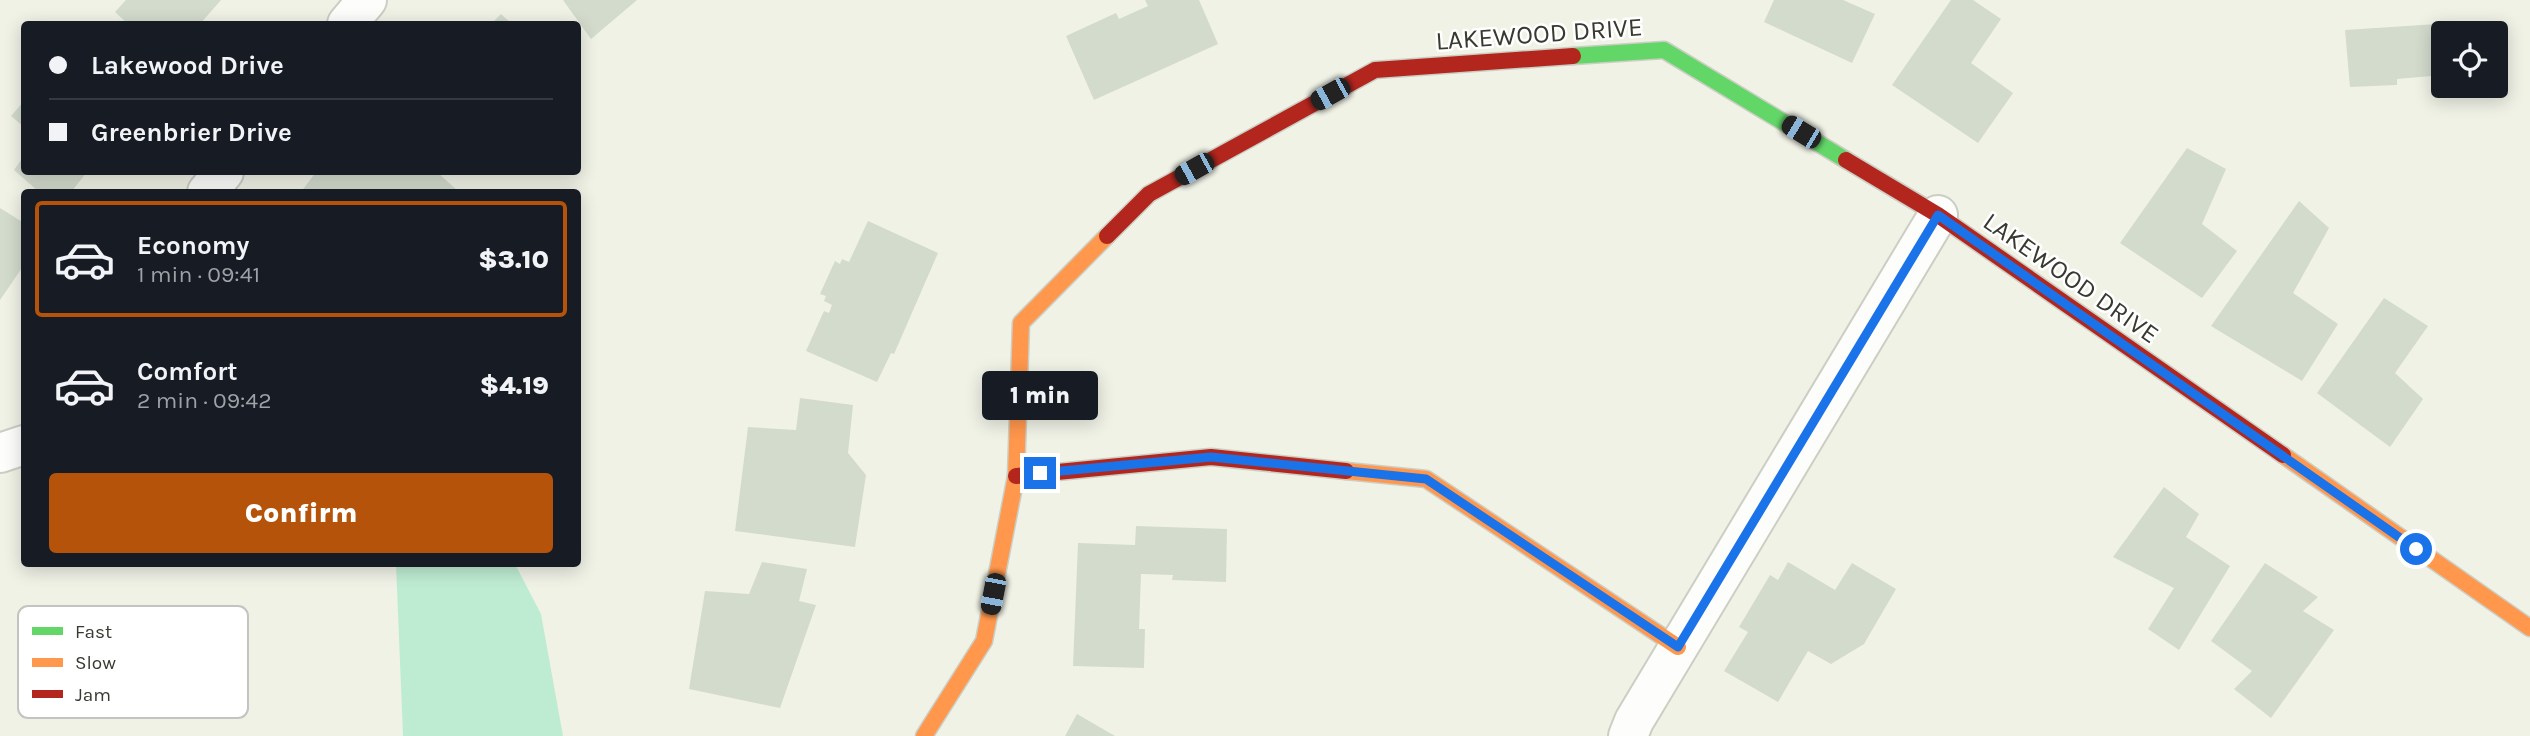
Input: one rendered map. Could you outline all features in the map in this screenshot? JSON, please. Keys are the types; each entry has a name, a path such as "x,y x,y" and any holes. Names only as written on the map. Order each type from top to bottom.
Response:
{"street":[{"path":"350,21 367,0"},
{"name":"LAKEWOOD DRIVE","path":"924,736 984,641 1016,476 1021,323 1149,194 1375,70 1664,50 1938,215 2530,628"},
{"path":"210,189 221,175"},
{"path":"1640,731 1678,647 1938,215"},
{"path":"0,453 21,446"},
{"path":"1016,476 1211,457 1426,479 1678,647"}],"shaded area":[{"path":"396,567 517,567 541,614 563,736 403,736"}],"building":[{"path":"126,0 221,0 203,21 125,21 115,12"},
{"path":"563,0 637,0 591,39 581,21 578,21"},
{"path":"1145,0 1199,0 1218,44 1094,100 1066,36 1116,13 1119,19 1148,6"},
{"path":"1774,0 1843,0 1875,14 1852,63 1764,22"},
{"path":"1951,0 1973,0 2001,19 1971,63 2013,93 1978,143 1892,85"},
{"path":"501,14 509,21 494,21"},
{"path":"2431,24 2431,76 2397,79 2397,85 2350,87 2345,30"},
{"path":"21,104 21,124 11,116"},
{"path":"2187,148 2226,169 2202,224 2237,251 2202,298 2120,243"},
{"path":"21,160 21,175 85,175 73,189 36,189 14,170"},
{"path":"314,175 440,175 456,189 303,189"},
{"path":"2299,201 2329,228 2293,293 2338,324 2302,381 2211,326"},
{"path":"0,208 21,221 21,269 0,300"},
{"path":"868,221 938,253 894,354 891,353 877,382 806,351 824,311 829,313 832,305 824,301 826,296 820,294 835,261 840,264 842,259 849,262"},
{"path":"2384,298 2428,326 2395,373 2423,399 2390,447 2317,393"},
{"path":"800,398 853,405 848,453 866,475 855,547 735,531 748,427 796,430"},
{"path":"2164,487 2199,514 2186,537 2230,566 2179,650 2148,629 2174,588 2113,557"},
{"path":"1136,526 1227,529 1226,582 1172,580 1173,575 1141,574 1139,629 1145,629 1144,668 1073,666 1078,543 1135,545"},
{"path":"762,562 807,569 799,601 816,605 780,708 689,689 705,591 749,594"},
{"path":"1788,562 1835,590 1852,563 1896,589 1864,644 1831,664 1808,651 1778,702 1724,671 1748,632 1739,627 1770,575 1778,580"},
{"path":"2265,563 2318,597 2303,611 2334,630 2271,718 2234,689 2252,671 2211,641"},
{"path":"1077,714 1115,736 1065,736"}],"traffic: fast":[{"path":"1573,56 1664,50 1846,160"}],"traffic: slow":[{"path":"924,736 984,641 1016,476 1021,323 1107,236"},
{"path":"2283,455 2530,628"},
{"path":"1346,471 1426,479 1678,647"}],"traffic: jam":[{"path":"1107,236 1149,194 1375,70 1573,56"},
{"path":"1846,160 1938,215 2283,455"},
{"path":"1016,476 1211,457 1346,471"}],"route":[{"path":"1040,473 1211,457 1426,479 1678,647 1938,215 2416,549"}]}
